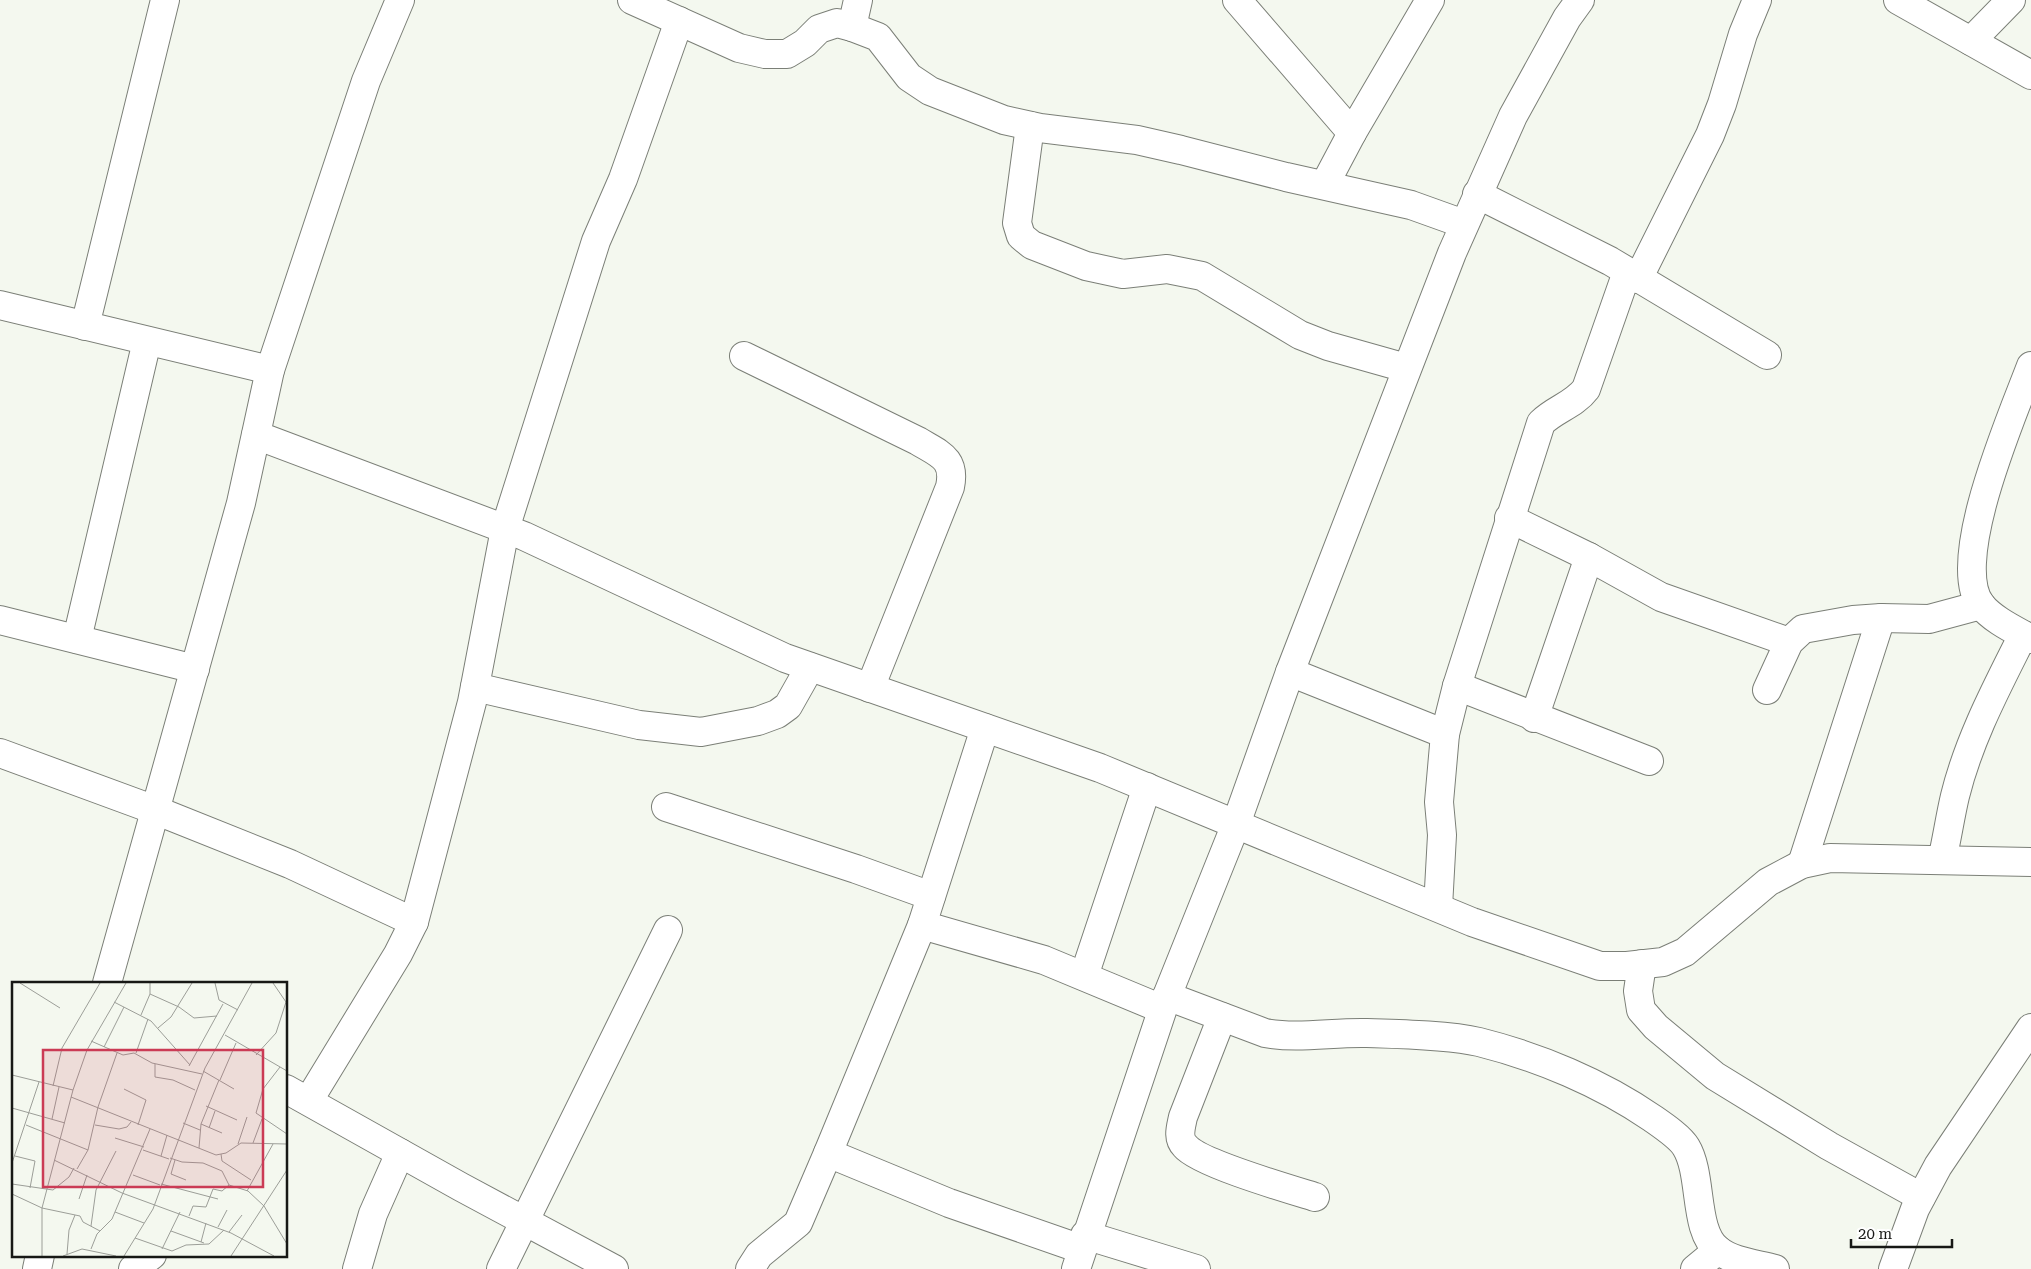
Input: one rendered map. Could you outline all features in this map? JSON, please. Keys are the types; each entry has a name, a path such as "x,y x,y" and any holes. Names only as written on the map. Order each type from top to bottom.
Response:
{"street":[{"path":"85,326 165,0"},
{"path":"107,982 241,503 270,370 366,81 400,0"},
{"path":"632,0 739,48 765,54 787,54 805,43 819,29 838,23 852,26 878,37 908,77 930,91 986,114 1030,126 1146,142 1411,205 1464,224"},
{"path":"852,26 858,0"},
{"path":"1237,0 1352,133"},
{"path":"1325,184 1352,133 1430,0"},
{"path":"1081,1251 1164,1002 1236,824 1290,672 1406,368 1464,224 1512,116 1567,18 1580,0"},
{"path":"1438,907 1442,835 1439,802 1445,734 1456,686 1508,518 1541,423 1549,415 1579,399 1586,389 1633,275 1710,135 1722,104 1743,34 1757,0"},
{"path":"1898,0 2031,75"},
{"path":"1971,41 2011,0"},
{"path":"614,1269 400,1153 298,1095 398,954 414,922 435,848 475,687 505,529 596,242 623,179 679,21"},
{"path":"1030,126 1017,223 1021,236 1032,245 1086,266 1123,274 1167,269 1202,276 1300,334 1328,346 1406,368"},
{"path":"1477,194 1633,275 1767,355"},
{"path":"0,305 270,370"},
{"path":"77,639 147,341"},
{"path":"744,356 918,441 950,464 952,474 950,487 870,688"},
{"path":"1942,860 1955,796 1970,750 1987,708 2027,637 2004,624 1981,605 1972,585 1970,564 1987,484 2031,366"},
{"path":"256,436 505,529 665,601 785,658 1100,768 1472,922 1600,966 1663,962 1685,952 1768,882 1802,864 1830,858 2031,862"},
{"path":"1508,518 1589,557 1661,597 1789,642"},
{"path":"1534,718 1589,557"},
{"path":"1767,690 1789,642 1803,630 1853,620 1881,618 1929,619 1981,605"},
{"path":"1802,864 1881,618"},
{"path":"0,620 195,669"},
{"path":"475,687 639,725 701,732 758,721 777,714 788,706 810,667"},
{"path":"1290,672 1445,734"},
{"path":"1456,686 1649,762"},
{"path":"750,1269 759,1255 798,1223 828,1154 922,925 985,728"},
{"path":"0,753 155,810 290,864 414,922"},
{"path":"1084,976 1147,787"},
{"path":"666,807 856,869 930,896"},
{"path":"922,925 1044,960 1084,976 1164,1002 1222,1017 1265,1033 1281,1036 1374,1033 1478,1042 1585,1079 1652,1118 1685,1146 1692,1161 1707,1235 1718,1250 1734,1258 1775,1269"},
{"path":"501,1269 668,930"},
{"path":"1642,964 1638,991 1641,1010 1656,1027 1715,1076 1829,1146 1921,1197"},
{"path":"1222,1017 1183,1117 1179,1133 1183,1145 1192,1153 1226,1167 1315,1198"},
{"path":"1893,1269 1921,1197 1938,1166 2031,1028"},
{"path":"357,1269 372,1214 400,1153"},
{"path":"828,1154 948,1203 1081,1251 1196,1269"},
{"path":"1695,1269 1718,1250"},
{"path":"37,1269 40,1256"},
{"path":"133,1269 151,1256"}]}
